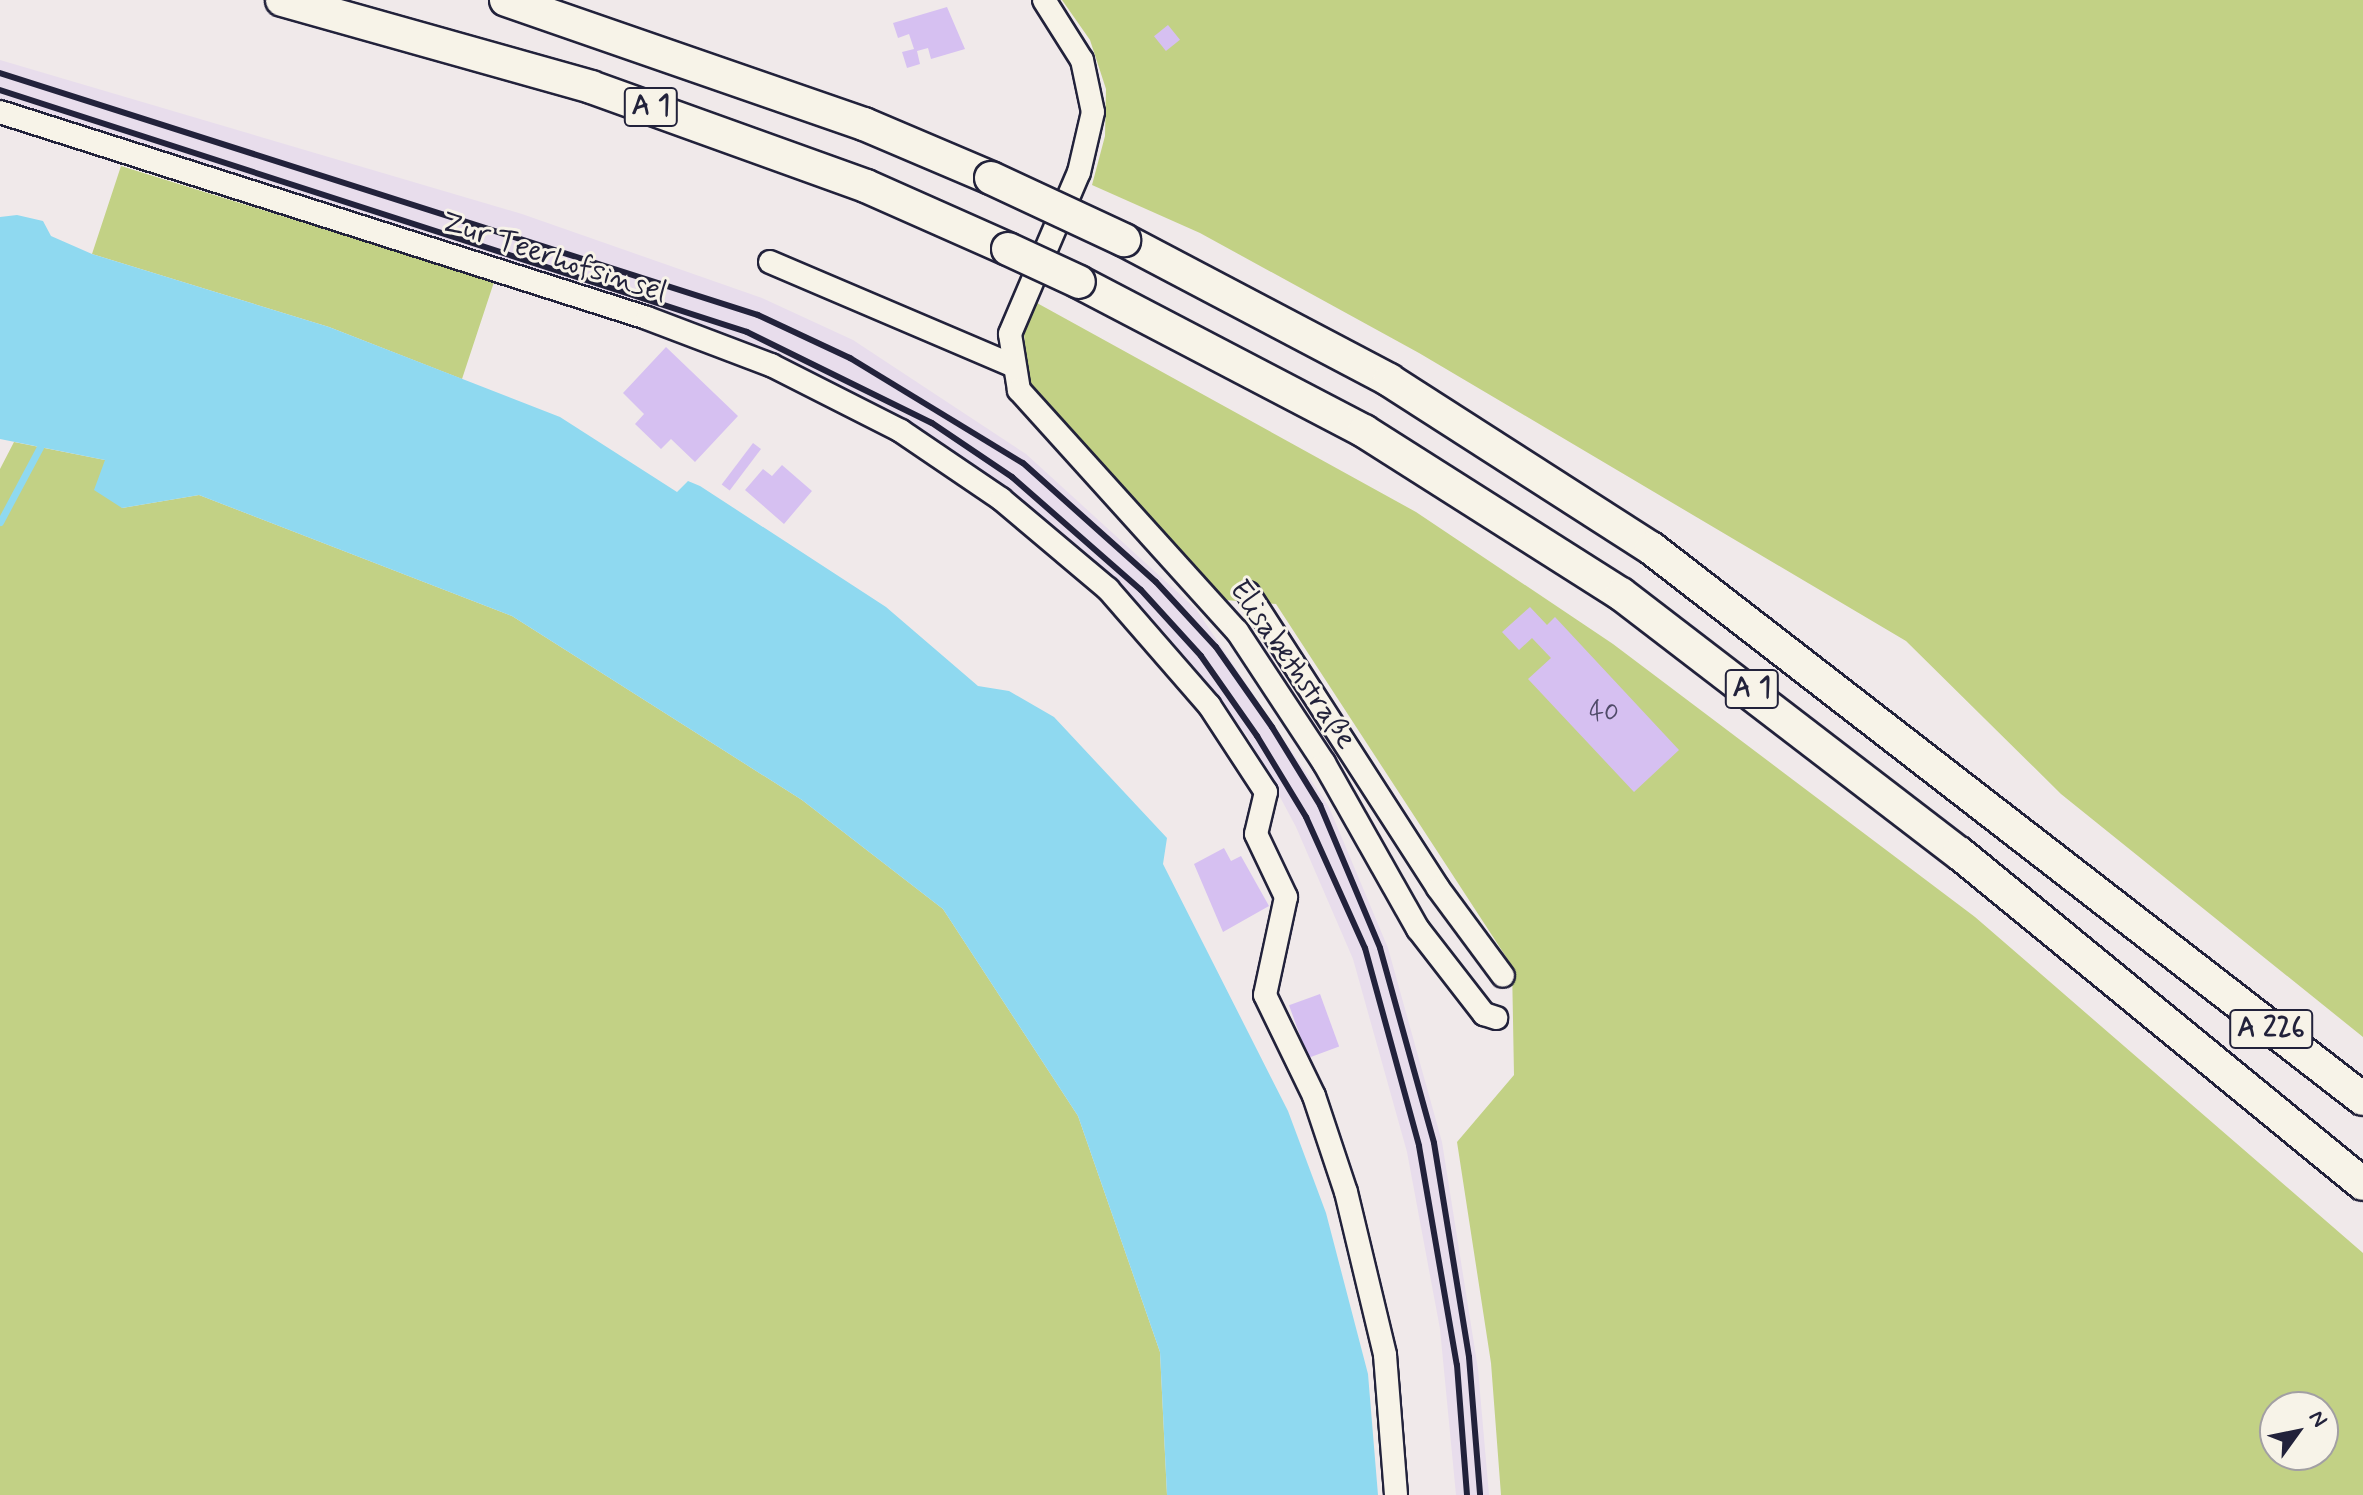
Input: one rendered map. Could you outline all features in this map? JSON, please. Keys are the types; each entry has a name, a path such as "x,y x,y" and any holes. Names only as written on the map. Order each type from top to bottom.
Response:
{"highway":[{"name":"A 1","path":"282,0 621,97 866,186 1079,282 1364,431 1621,594 1947,843 2363,1184"},
{"name":"A 1","path":"506,0 864,124 991,178 1124,240 1389,380 1651,548 2179,959 2363,1112"},
{"name":"A 226","path":"2179,959 2363,1099"}],"street":[{"name":"Elisabethstraße","path":"1044,0 1082,60 1093,112 1079,172 1010,334 1012,365 1034,414 1155,532 1237,631 1324,763 1418,929 1484,1014 1496,1018"},
{"name":"Zur Teerhofsinsel","path":"0,112 647,318 771,365 901,431 1052,541 1164,648 1266,792 1256,834 1286,897 1265,995 1314,1096 1346,1192 1385,1355 1396,1495"},
{"path":"770,262 1012,365"},
{"path":"1248,593 1503,976"}],"shaded area":[{"path":"0,60 522,214 762,298 853,340 1026,454 1196,609 1329,807 1388,948 1442,1142 1478,1369 1489,1495 1456,1495 1440,1329 1407,1152 1353,959 1296,827 1248,737 1167,635 1081,548 917,429 748,343 0,103"}],"green space":[{"path":"1062,0 2363,0 2363,1037 2061,794 1906,641 1419,353 1200,233 1092,185 1105,136 1106,89 1090,40"},
{"path":"121,166 494,282 462,379 329,327 92,254"},
{"path":"1037,303 1416,512 1613,644 1975,917 2363,1253 2363,1495 1501,1495 1491,1363 1457,1142 1514,1075 1512,966 1276,604 1225,600 1041,408 1028,377 1024,334"},
{"path":"14,442 105,460 122,508 199,495 512,616 802,800 943,909 1078,1116 1160,1352 1167,1495 0,1495 0,469"}],"water":[{"path":"17,215 43,221 51,236 92,254 329,327 560,417 677,492 688,481 700,486 886,607 978,686 1009,691 1054,717 1167,838 1163,864 1288,1111 1326,1213 1368,1374 1378,1495 1167,1495 1160,1352 1078,1116 943,909 802,800 512,616 199,495 122,508 94,490 105,460 0,439 0,217"}],"building":[{"path":"947,7 965,49 931,59 928,48 917,51 920,64 907,68 902,52 914,49 909,34 898,38 893,23"},
{"path":"1168,25 1180,40 1166,51 1154,36"},
{"path":"666,347 738,416 695,462 671,439 661,449 635,424 644,414 623,393"},
{"path":"753,443 761,449 730,491 722,485"},
{"path":"782,465 812,491 784,524 745,490 763,469 772,476"},
{"path":"1530,607 1547,625 1555,617 1679,750 1634,792 1528,679 1551,658 1532,638 1519,650 1502,632"},
{"path":"1224,848 1231,861 1241,856 1269,906 1223,932 1194,864"},
{"path":"1320,994 1339,1047 1308,1058 1289,1005"}],"waterway":[{"path":"0,522 40,447"}],"railway":[{"path":"0,73 758,315 850,358 1023,463 1156,582 1216,647 1272,727 1320,805 1380,948 1434,1143 1469,1357 1480,1495"},
{"path":"0,90 747,332 932,423 1012,477 1141,590 1201,656 1257,736 1306,817 1365,948 1419,1146 1457,1365 1467,1495"}]}
